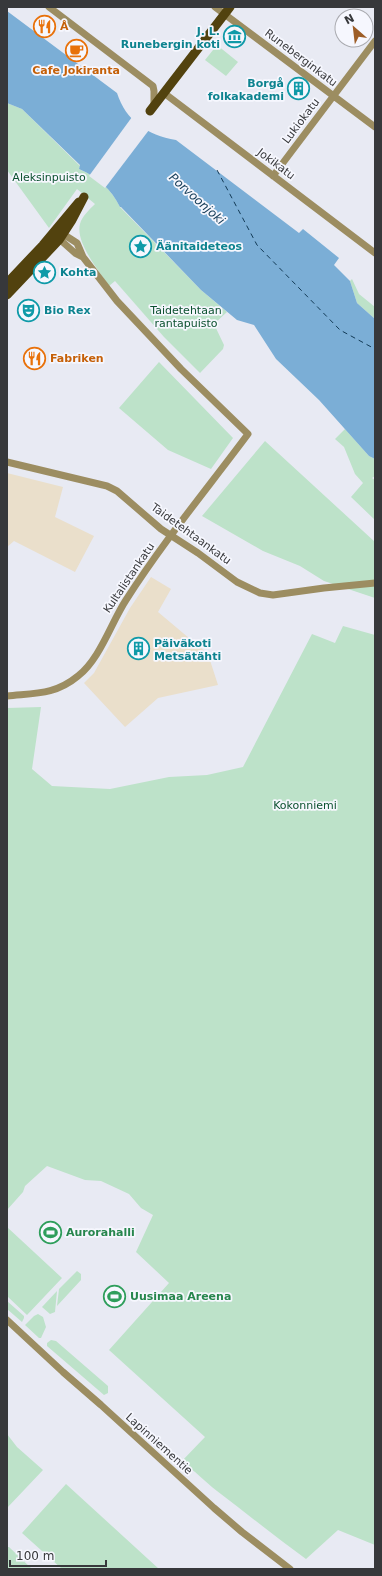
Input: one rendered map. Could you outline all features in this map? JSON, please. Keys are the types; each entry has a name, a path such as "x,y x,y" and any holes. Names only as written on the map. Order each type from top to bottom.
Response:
{"main road":[{"path":"152,108 227,11"},
{"path":"7,283 54,232 72,208 84,197 61,237 7,295"}],"street":[{"name":"Runeberginkatu","path":"214,7 227,11 333,96 375,127"},
{"path":"53,8 146,79 153,86 152,108"},
{"name":"Lukiokatu","path":"274,176 375,41"},
{"name":"Jokikatu","path":"164,93 375,253"},
{"path":"54,232 61,237"},
{"name":"Kultalistankatu","path":"7,696 55,690 70,683 84,672 126,600 171,536 248,434 181,369 117,301 83,257 75,253 61,237"},
{"name":"Taidetehtaankatu","path":"7,462 107,486 118,491 171,536 248,589 260,594 273,595 375,583"},
{"name":"Lapinniementie","path":"7,1320 214,1508 290,1569"}],"shaded area":[{"path":"7,473 63,487 55,517 94,536 75,572 14,541 7,547"},
{"path":"151,577 171,589 158,612 208,654 218,685 158,698 125,727 84,683 94,673 130,608"}],"green space":[{"path":"217,45 238,62 226,76 205,60"},
{"name":"Taidetehtaan rantapuisto","path":"7,103 22,109 80,166 79,169 103,184 120,207 201,290 227,312 214,324 224,345 223,349 200,373 164,337 115,281 109,286 94,265 84,248 79,231 84,215 95,204 77,189 49,228 7,170"},
{"path":"352,279 359,294 375,307 375,319 357,303 350,281"},
{"path":"159,362 233,438 211,469 168,450 119,408"},
{"path":"345,429 369,456 375,459 375,476 372,478 375,480 375,520 351,497 363,483 355,474 344,447 335,439"},
{"path":"265,441 375,542 375,598 324,581 300,566 263,551 202,516"},
{"name":"Kokonniemi","path":"343,626 375,635 375,1545 338,1530 306,1559 181,1462 205,1437 109,1350 169,1283 136,1252 153,1215 141,1208 129,1194 101,1181 85,1180 47,1166 25,1186 23,1192 7,1210 7,708 41,707 32,769 52,786 110,789 169,777 207,775 243,767 312,634 335,643"},
{"path":"7,1227 62,1278 27,1315 7,1296"},
{"path":"77,1271 81,1274 81,1280 57,1306 59,1289"},
{"path":"57,1291 55,1312 50,1314 42,1307"},
{"path":"7,1301 24,1316 22,1322 7,1309"},
{"path":"38,1314 43,1317 46,1327 41,1338 39,1338 25,1325"},
{"path":"51,1340 56,1341 108,1386 108,1393 104,1395 47,1346 47,1343"},
{"path":"7,1434 17,1447 43,1470 7,1508"},
{"path":"66,1484 159,1569 62,1569 22,1533"},
{"path":"9,1547 32,1569 7,1569"}],"water":[{"name":"Porvoonjoki","path":"7,11 117,93 126,111 139,125 156,134 176,140 299,233 303,229 339,258 334,265 350,281 357,303 375,319 375,459 369,456 319,400 276,359 254,325 237,320 201,290 120,207 103,184 79,169 80,165 22,109 7,103"}],"pier":[{"path":"132,117 149,130 105,188 89,176"}],"ferry route":[{"path":"217,170 257,245 340,330 375,349"}],"place":[{"name":"Å","path":"44,26"},
{"name":"J. L. Runebergin koti","path":"235,37"},
{"name":"Cafe Jokiranta","path":"76,50"},
{"name":"Borgå folkakademi","path":"299,89"},
{"name":"Äänitaideteos","path":"140,246"},
{"name":"Kohta","path":"44,272"},
{"name":"Bio Rex","path":"29,310"},
{"name":"Fabriken","path":"35,358"},
{"name":"Päiväkoti Metsätähti","path":"139,649"},
{"name":"Aurorahalli","path":"50,1232"},
{"name":"Uusimaa Areena","path":"114,1296"}],"park label":[{"name":"Aleksinpuisto","path":"49,177"}]}
